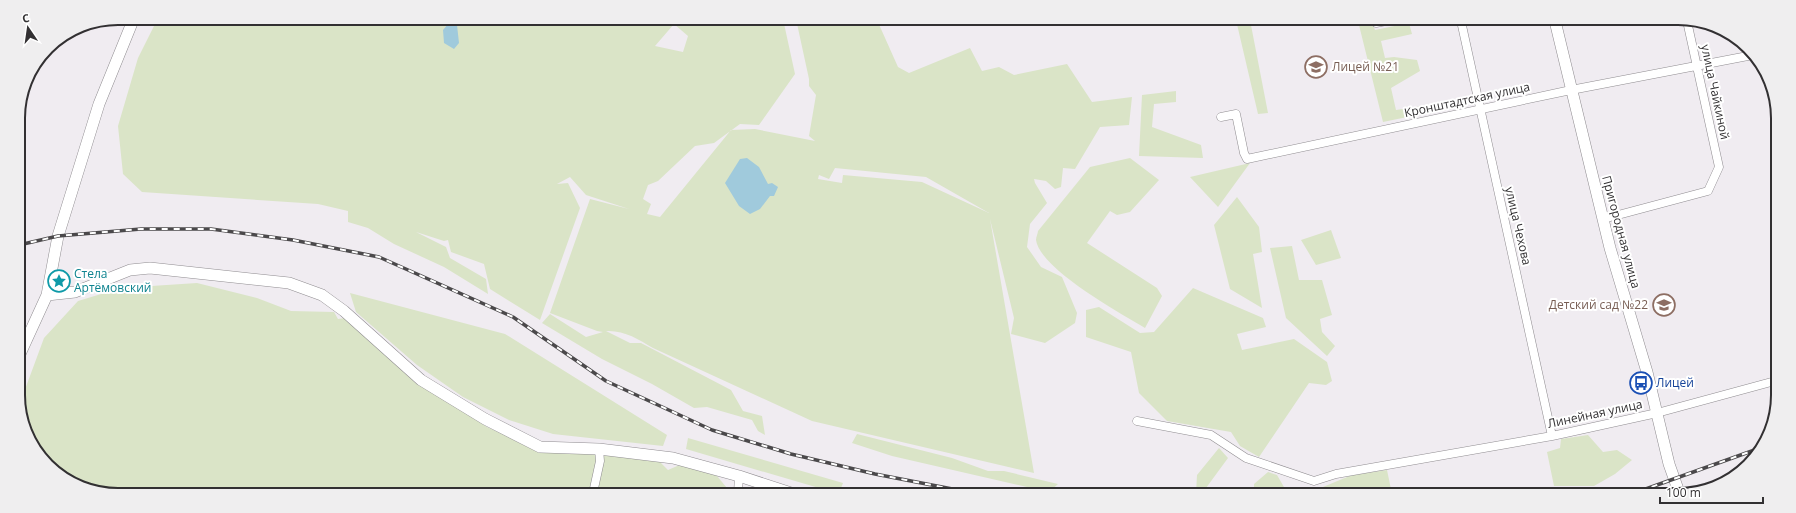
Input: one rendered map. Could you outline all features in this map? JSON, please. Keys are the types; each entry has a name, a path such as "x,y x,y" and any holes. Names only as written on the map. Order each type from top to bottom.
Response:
{"main road":[{"path":"25,343 47,295 58,236 97,111 131,25"},
{"name":"Пригородная улица","path":"1557,25 1571,90 1603,219 1647,372 1669,464 1678,488"},
{"path":"47,295 75,292 130,270 150,268 289,283 322,294 344,311 421,380 485,419 540,446 599,450 673,458 739,476 776,488"}],"street":[{"name":"улица Чехова","path":"1462,25 1552,436"},
{"name":"улица Чайкиной","path":"1603,219 1708,191 1719,167 1688,26"},
{"name":"Кронштадтская улица","path":"1221,117 1236,114 1244,153 1247,159 1571,90 1748,56"},
{"name":"Линейная улица","path":"1137,421 1211,435 1246,458 1314,481 1336,474 1552,436 1657,413 1771,382"},
{"path":"594,488 600,461 599,450"},
{"path":"738,488 739,476"}],"green space":[{"path":"154,25 673,25 655,46 683,52 688,36 675,25 784,25 795,74 759,125 740,124 732,130 755,129 815,141 809,136 816,95 809,86 809,79 797,25 879,25 898,67 909,73 970,48 982,71 999,67 1014,75 1067,64 1092,102 1132,97 1129,125 1100,127 1075,169 1063,168 1061,187 1055,189 1046,181 1034,179 1047,203 1030,224 1027,247 1041,267 1062,277 1077,313 1075,323 1045,343 1011,334 1014,318 990,219 1034,473 812,421 653,348 631,336 619,332 606,331 630,343 641,343 731,390 743,411 762,416 765,435 758,431 752,420 707,407 694,408 652,384 602,359 542,323 550,314 586,337 603,332 550,313 590,199 629,209 586,195 570,177 557,184 568,183 580,208 540,320 490,289 484,264 451,252 448,240 444,241 416,232 446,247 450,258 486,279 488,294 444,267 394,244 368,228 348,222 348,211 318,204 142,192 123,174 118,126 138,58","holes":["730,131 660,217 647,214 651,204 643,199 648,185 658,181 695,146 714,143","835,168 926,177 989,213 922,182 843,175 842,183 818,179 819,175 829,179"]},
{"path":"1237,25 1251,25 1268,113 1258,114"},
{"path":"1359,25 1373,25 1375,30 1399,25 1410,25 1412,34 1381,41 1385,58 1394,57 1417,60 1420,71 1391,88 1396,110 1443,103 1446,109 1383,122"},
{"path":"1176,91 1176,102 1154,104 1152,127 1201,145 1203,158 1139,156 1142,95"},
{"path":"1130,158 1159,180 1130,212 1117,215 1110,211 1087,243 1157,288 1162,296 1145,328 1066,277 1051,264 1041,251 1036,240 1038,231 1090,167"},
{"path":"1250,163 1218,207 1190,177"},
{"path":"1237,197 1259,227 1262,252 1253,254 1262,308 1230,289 1214,225"},
{"path":"1331,230 1341,258 1316,265 1301,240"},
{"path":"1292,246 1299,280 1322,280 1332,315 1320,319 1322,332 1335,346 1327,356 1286,318 1270,248"},
{"path":"197,283 257,298 291,311 334,312 338,319 345,318 388,358 433,392 487,427 516,440 597,451 597,463 591,488 118,488 94,485 82,481 61,469 44,452 37,442 27,413 25,389 44,338 78,301 121,288"},
{"path":"1193,288 1263,318 1266,327 1237,334 1242,350 1294,339 1327,362 1332,381 1326,385 1309,383 1259,457 1240,446 1231,432 1167,421 1139,393 1131,352 1086,337 1086,310 1099,307 1140,333 1154,332"},
{"path":"350,293 505,334 667,435 663,446 553,434 509,420 463,397 417,365 356,312"},
{"path":"857,434 952,458 988,471 1004,471 1058,484 1054,488 1032,488 892,456 852,443"},
{"path":"1588,435 1603,452 1617,450 1632,460 1615,474 1594,486 1554,486 1547,452 1560,448 1561,439"},
{"path":"688,438 843,483 841,488 819,488 686,449"},
{"path":"1219,448 1228,458 1206,488 1196,488 1197,475"},
{"path":"604,453 657,459 668,470 684,463 717,476 727,488 596,488"},
{"path":"1387,470 1391,488 1321,488 1352,475"},
{"path":"1268,472 1277,475 1285,488 1254,488 1254,484"}],"water":[{"path":"447,25 457,25 459,43 454,49 444,43 443,30"},
{"path":"747,158 759,167 768,184 772,183 778,187 774,196 770,196 760,209 750,214 739,206 725,183 740,159"}],"railway":[{"path":"25,244 58,236 141,229 211,229 293,240 379,257 513,317 606,381 712,430 791,454 875,474 947,488"},
{"path":"1649,488 1753,451"}],"place":[{"name":"Лицей №21","path":"1316,67"},
{"name":"Стела Артёмовский","path":"59,281"},
{"name":"Детский сад №22","path":"1664,305"},
{"name":"Лицей","path":"1641,383"}]}
